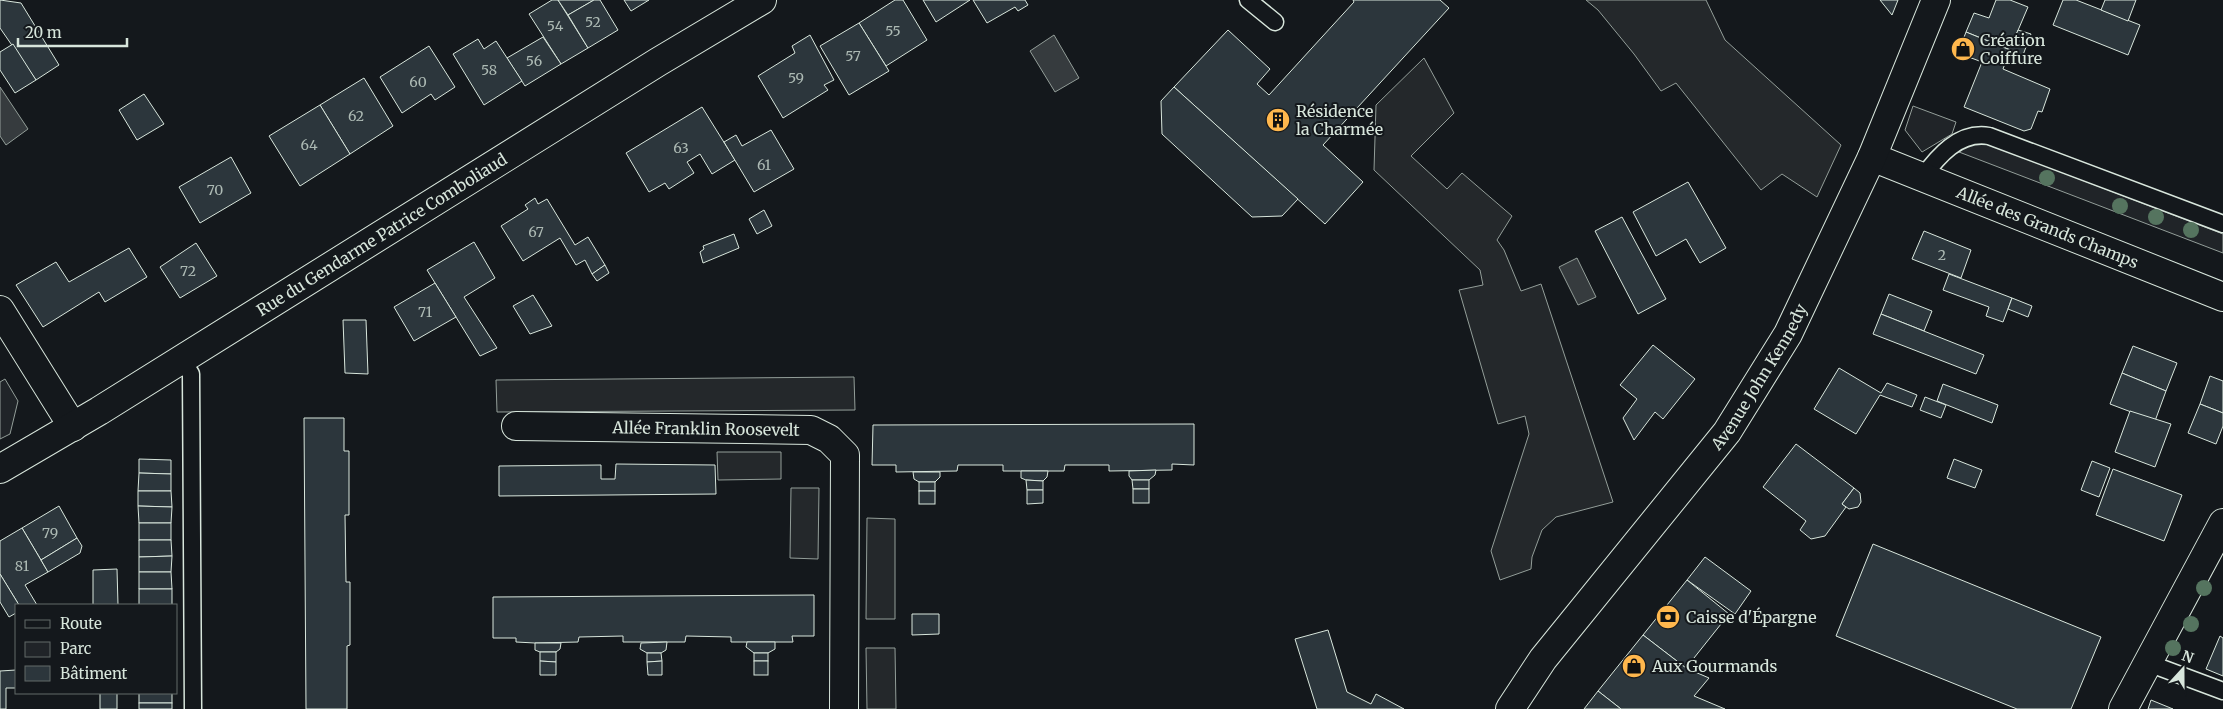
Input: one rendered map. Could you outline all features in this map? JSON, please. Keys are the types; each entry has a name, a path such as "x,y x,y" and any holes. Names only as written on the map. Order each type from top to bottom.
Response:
{"street":[{"name":"Rue du Gendarme Patrice Comboliaud","path":"0,469 73,428 182,358 658,62 762,0"},
{"name":"Avenue John Kennedy","path":"1510,709 1543,659 1727,432 1788,334 1872,157 1936,0"},
{"name":"Allée des Grands Champs","path":"1872,157 2223,297"},
{"path":"0,310 73,428"},
{"name":"Allée Franklin Roosevelt","path":"516,426 811,430 829,439 845,455 844,709"},
{"path":"2123,709 2223,523"}],"lane":[{"path":"1248,0 1275,22"},
{"path":"1922,178 1938,156 1967,136 1980,134 2223,224"},
{"path":"182,358 191,374 193,709"},
{"path":"2148,662 2223,691"}],"green space":[{"path":"1913,106 1956,122 1952,134 1922,152 1905,130"},
{"path":"1970,143 1985,143 2223,234 2223,253 1959,152"},
{"path":"5,379 18,401 10,434 0,439 0,382"}],"shaded area":[{"path":"1586,0 1706,0 1725,40 1841,145 1817,197 1782,174 1761,190 1676,83 1661,91 1598,10"},
{"path":"1054,35 1079,78 1055,92 1030,51"},
{"path":"1424,58 1454,113 1411,156 1447,189 1462,173 1512,216 1497,240 1504,250 1521,291 1541,284 1613,502 1556,517 1542,530 1532,557 1531,569 1500,580 1491,551 1529,434 1525,416 1498,424 1459,290 1483,285 1480,270 1374,170 1376,105"},
{"path":"0,87 28,129 6,145 0,136"},
{"path":"1577,258 1596,297 1578,305 1559,267"},
{"path":"854,377 855,410 497,412 496,380"},
{"path":"717,452 781,452 781,479 718,480"},
{"path":"791,488 819,488 818,559 790,558"},
{"path":"867,518 895,519 895,619 866,619"},
{"path":"866,648 895,648 896,709 867,709"}],"building":[{"path":"0,0 21,3 59,65 36,80 0,28"},
{"path":"552,0 558,0 588,48 561,64 529,14"},
{"path":"558,0 594,0 568,15"},
{"path":"594,0 600,0 618,30 588,48 568,15"},
{"path":"624,0 649,0 631,11"},
{"path":"895,0 903,0 927,40 886,66 859,23"},
{"path":"923,0 970,0 936,22"},
{"path":"973,0 1025,0 1028,5 1018,11 1015,7 987,23"},
{"name":"Résidence la Charmée","path":"1353,0 1440,0 1449,8 1323,145 1363,182 1325,224 1174,87 1228,30 1270,69 1257,84 1269,95 1354,2"},
{"path":"1880,0 1898,0 1892,15"},
{"path":"1996,0 2010,0 2028,7 2013,42 2026,47 2023,55 1966,32 1974,13 1989,18"},
{"path":"2063,0 2076,0 2140,25 2128,55 2053,25"},
{"path":"2105,0 2136,0 2128,21 2101,10"},
{"path":"859,23 889,71 849,95 820,46"},
{"path":"2018,30 2031,34 2026,47 2013,42"},
{"path":"1966,32 2010,50 2003,69 2050,89 2042,112 2038,111 2031,129 2024,131 1964,107 1982,62 1958,53"},
{"path":"810,35 834,80 824,85 828,90 783,118 758,76 795,53 792,46"},
{"path":"543,37 561,64 525,86 507,58"},
{"path":"478,39 484,49 496,41 522,81 484,105 453,54"},
{"path":"13,44 36,80 15,93 0,70 0,52"},
{"path":"429,46 455,87 435,100 431,94 402,113 380,77"},
{"path":"364,78 393,126 350,154 320,105"},
{"path":"1174,87 1298,199 1282,216 1252,217 1162,134 1161,101"},
{"path":"144,94 164,124 137,140 119,110"},
{"path":"320,105 350,154 300,186 269,136"},
{"path":"702,107 735,160 712,174 700,154 687,162 694,173 669,189 665,183 649,192 626,153"},
{"path":"771,130 794,169 754,192 724,142 736,135 742,146"},
{"path":"231,157 251,193 200,223 179,187"},
{"path":"1688,182 1726,248 1700,263 1686,239 1656,256 1633,212"},
{"path":"535,198 538,204 547,199 575,245 588,237 605,265 592,274 585,260 576,265 560,238 523,261 501,226 528,209 525,205"},
{"path":"764,210 772,226 757,234 749,219"},
{"path":"1622,217 1666,299 1638,314 1595,231"},
{"path":"1924,231 1971,250 1961,278 1912,259"},
{"path":"734,234 739,248 703,263 700,252 704,249 703,246"},
{"path":"474,242 495,278 464,297 497,348 480,356 427,270"},
{"path":"196,243 217,276 180,298 160,267"},
{"path":"129,248 147,277 105,302 99,292 43,327 16,285 56,262 69,282"},
{"path":"605,265 609,273 597,281 592,274"},
{"path":"1949,274 2012,298 2003,322 1986,316 1989,307 1943,290"},
{"path":"435,283 456,317 414,341 394,307"},
{"path":"1889,294 1932,311 1924,331 1881,314"},
{"path":"533,295 552,326 530,334 513,306"},
{"path":"2012,298 2032,306 2028,317 2008,309"},
{"path":"1881,314 1984,355 1976,374 1873,334"},
{"path":"343,320 366,320 368,374 345,373"},
{"path":"1653,345 1695,379 1663,419 1655,412 1634,440 1623,418 1637,399 1620,385"},
{"path":"2133,346 2177,363 2166,391 2122,373"},
{"path":"1839,368 1881,393 1887,383 1917,395 1912,407 1880,395 1856,434 1814,409"},
{"path":"2122,373 2166,391 2155,421 2110,404"},
{"path":"2210,376 2223,381 2223,413 2200,404"},
{"path":"1943,384 1998,405 1992,423 1937,401"},
{"path":"1925,397 1946,405 1941,418 1920,410"},
{"path":"2200,404 2223,413 2223,426 2216,444 2188,433"},
{"path":"2130,411 2171,424 2155,467 2115,452"},
{"path":"304,418 344,418 344,451 349,451 349,515 345,515 346,582 350,582 347,709 306,709"},
{"path":"1194,424 1194,465 1172,464 1172,470 1109,471 1109,465 1065,465 1064,471 1003,471 1003,465 958,465 957,471 896,472 896,465 872,465 873,425"},
{"path":"1796,444 1854,488 1842,504 1846,507 1825,536 1811,539 1800,530 1806,521 1763,487"},
{"path":"139,459 171,460 171,474 139,473"},
{"path":"1954,459 1982,470 1975,488 1947,478"},
{"path":"2092,461 2110,468 2099,497 2081,490"},
{"path":"616,464 715,465 716,494 499,496 499,466 601,465 601,479 615,479"},
{"path":"2113,469 2182,495 2164,541 2096,515"},
{"path":"1156,470 1155,475 1149,480 1132,480 1129,476 1129,471"},
{"path":"1021,471 1048,471 1047,477 1043,481 1021,478"},
{"path":"913,472 940,472 940,477 935,482 919,482 914,479"},
{"path":"139,473 171,474 171,491 138,491"},
{"path":"1026,480 1043,481 1043,490 1027,490"},
{"path":"1132,480 1149,480 1149,489 1133,489"},
{"path":"919,482 935,482 935,491 919,491"},
{"path":"1854,488 1860,493 1861,502 1858,507 1849,509 1842,504"},
{"path":"1133,489 1149,489 1149,503 1133,503"},
{"path":"1027,490 1043,490 1043,503 1027,504"},
{"path":"138,491 171,491 172,507 138,506"},
{"path":"919,491 935,491 935,504 919,504"},
{"path":"59,506 77,538 41,560 22,528"},
{"path":"138,506 172,507 171,523 139,523"},
{"path":"139,523 171,523 171,540 139,540"},
{"path":"22,528 48,572 25,585 36,604 18,604 0,574 0,541"},
{"path":"77,538 82,546 80,553 48,572 41,560"},
{"path":"139,540 171,540 172,556 139,557"},
{"path":"1873,544 2101,637 2071,709 2017,709 1836,636"},
{"path":"172,556 171,572 139,572 139,557"},
{"path":"1705,557 1751,591 1735,614 1687,580"},
{"path":"117,569 118,604 93,604 93,570"},
{"path":"139,572 171,572 172,589 139,589"},
{"path":"0,574 18,604 15,604 15,614 9,617 0,602"},
{"path":"1687,580 1729,614 1686,668 1643,635"},
{"path":"139,589 172,589 172,604 139,604"},
{"path":"814,595 814,636 792,636 793,642 731,642 731,637 686,636 685,642 623,642 623,636 579,637 578,642 535,643 516,642 516,638 493,638 493,597"},
{"path":"912,614 939,614 939,634 912,635"},
{"path":"1328,630 1347,692 1371,704 1376,694 1404,709 1317,709 1295,639"},
{"path":"1643,635 1686,668 1709,678 1694,696 1725,709 1621,709 1598,691"},
{"path":"2220,636 2223,638 2223,676 2206,669"},
{"path":"667,642 666,650 661,653 647,653 640,649 641,643"},
{"path":"747,642 775,642 775,649 768,653 754,653 746,647"},
{"path":"535,643 561,643 560,649 556,652 540,652 535,650"},
{"path":"540,652 556,652 556,662 540,661"},
{"path":"647,653 661,653 662,661 647,662"},
{"path":"754,653 768,653 768,661 754,661"},
{"path":"540,661 556,662 556,675 540,675"},
{"path":"662,661 662,675 648,675 647,662"},
{"path":"754,661 768,661 768,675 754,675"},
{"path":"15,670 15,688 6,688 6,709 0,709 0,671"},
{"path":"1598,691 1621,709 1584,709"},
{"path":"100,694 117,694 117,709 100,709"},
{"path":"139,694 172,694 172,703 139,703"},
{"path":"2151,700 2173,709 2148,709"},
{"path":"139,703 172,703 172,709 139,709"}],"place":[{"name":"Création Coiffure","path":"1963,49"},
{"name":"Résidence la Charmée","path":"1278,120"},
{"name":"Caisse d'Épargne","path":"1668,617"},
{"name":"Aux Gourmands","path":"1634,666"}]}
